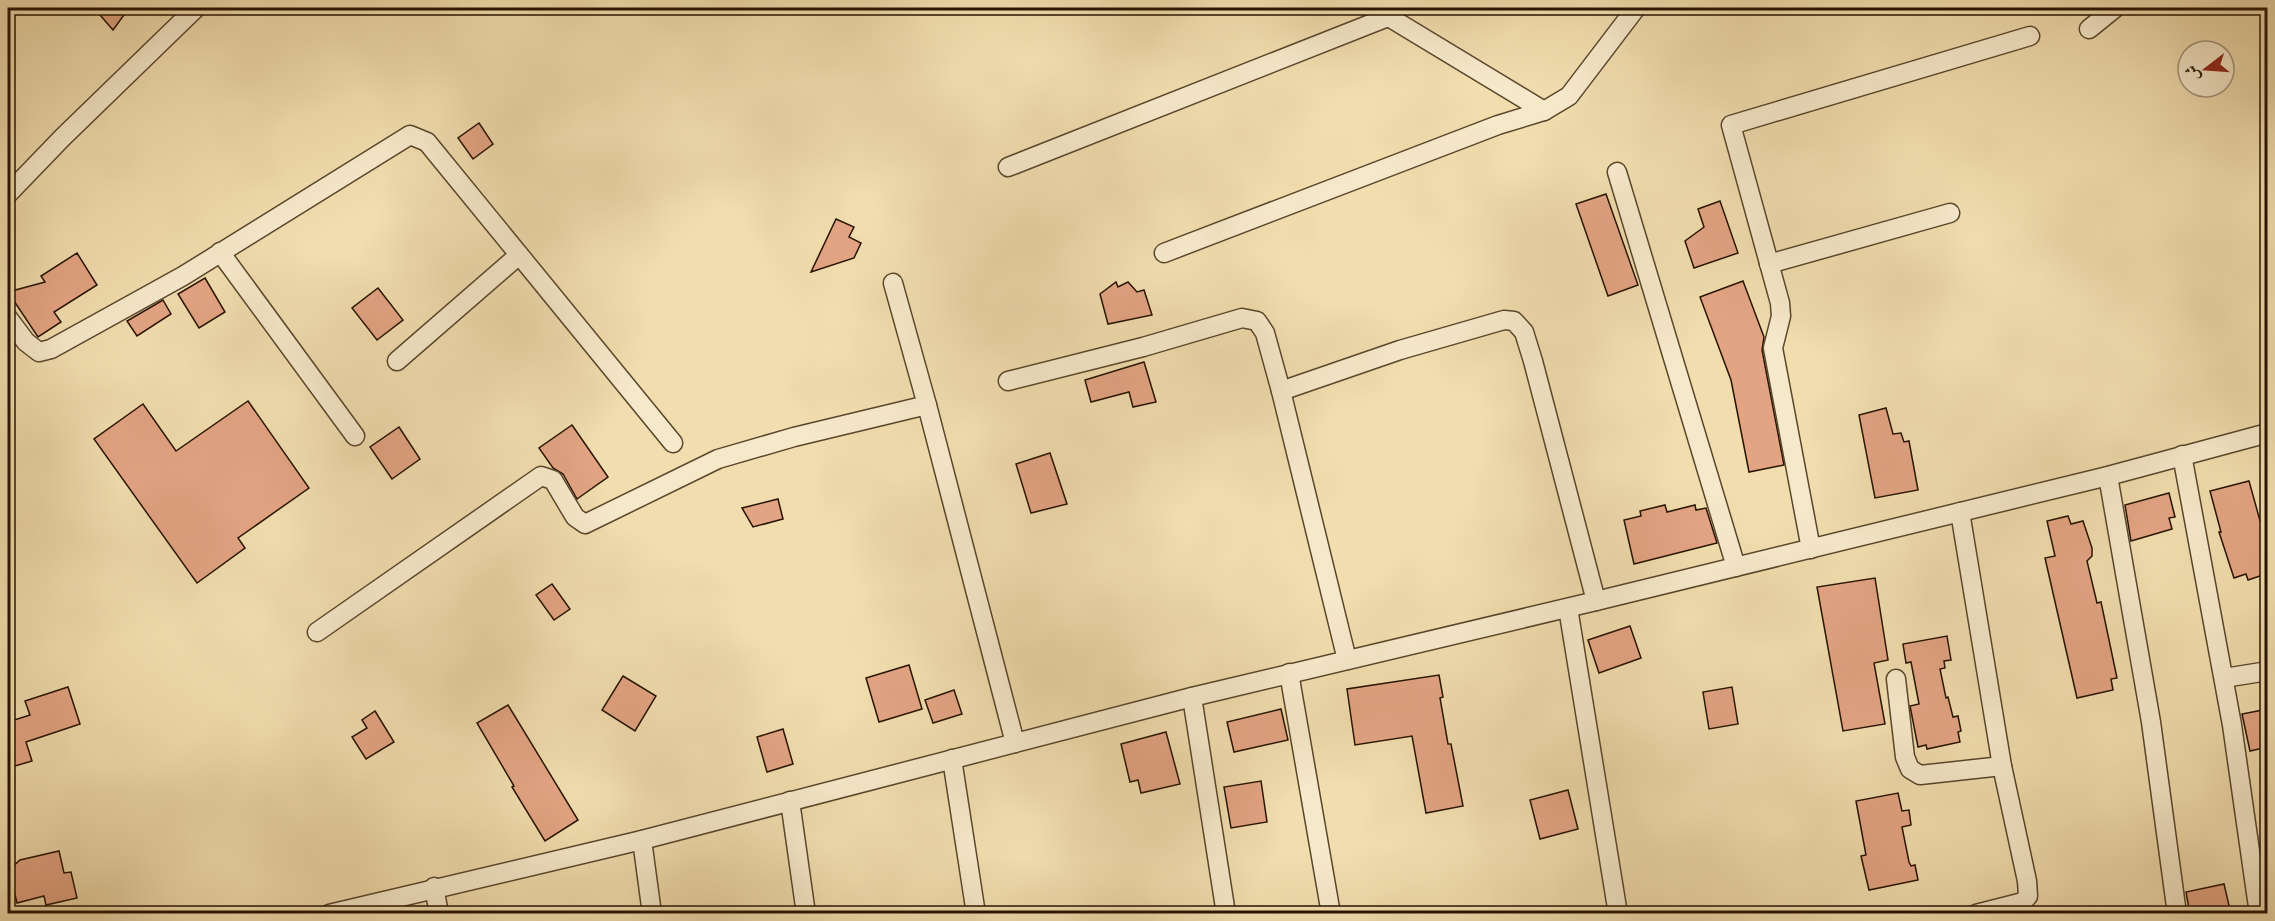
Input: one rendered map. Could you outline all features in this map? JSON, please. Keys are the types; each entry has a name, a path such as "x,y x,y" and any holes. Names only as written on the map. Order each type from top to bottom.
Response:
{"street":[{"path":"8,194 63,137 196,8"},
{"path":"1164,253 1498,125 1544,111 1569,96 1636,8"},
{"path":"2089,29 2115,8"},
{"path":"1008,167 1381,12 1544,111"},
{"path":"1811,549 1773,348 1781,309 1731,125 2030,36"},
{"path":"8,318 26,342 39,352 51,349 183,276 410,135 427,142 673,443"},
{"path":"1617,172 1736,567"},
{"path":"1769,264 1950,213"},
{"path":"220,252 355,436"},
{"path":"397,361 519,255"},
{"path":"893,284 1015,743"},
{"path":"1008,381 1143,347 1242,318 1257,321 1265,333 1281,391 1347,660"},
{"path":"1281,391 1400,350 1504,320 1514,321 1524,332 1533,361 1596,601"},
{"path":"317,632 541,476 553,480 575,517 585,524 718,459 794,437 927,405"},
{"path":"330,914 434,887 642,840 1192,697 1811,549 2108,476 2268,433"},
{"path":"2182,455 2224,678 2261,903"},
{"path":"2108,476 2151,722 2177,914"},
{"path":"1960,512 2002,766 2027,881 2028,897 2024,902 1976,914"},
{"path":"1568,608 1618,914"},
{"path":"2224,678 2268,671"},
{"path":"1289,673 1331,914"},
{"path":"1896,679 1905,757 1910,769 1920,775 2002,766"},
{"path":"1192,697 1226,914"},
{"path":"952,759 976,914"},
{"path":"790,801 806,914"},
{"path":"642,840 652,914"},
{"path":"434,887 439,914"}],"building":[{"path":"94,8 129,8 113,30"},
{"path":"479,123 493,144 473,159 458,138"},
{"path":"1606,194 1638,285 1608,296 1576,204"},
{"path":"1720,201 1738,253 1694,268 1685,241 1704,227 1698,209"},
{"path":"836,219 854,227 849,237 861,243 854,258 811,272"},
{"path":"77,253 97,285 54,312 61,322 38,337 8,292 45,282 41,276"},
{"path":"205,278 225,312 199,328 178,294"},
{"path":"1743,281 1764,337 1762,350 1784,465 1749,472 1731,380 1700,297"},
{"path":"1116,282 1118,287 1128,282 1137,292 1144,290 1152,315 1108,324 1100,294"},
{"path":"378,288 403,320 377,340 352,308"},
{"path":"163,300 171,314 137,336 127,321"},
{"path":"1144,362 1156,402 1133,407 1129,392 1091,402 1085,380"},
{"path":"248,401 309,488 238,538 245,548 197,583 94,439 143,404 176,451"},
{"path":"1886,408 1893,434 1901,433 1904,442 1909,441 1918,490 1875,498 1859,415"},
{"path":"572,425 608,477 577,499 563,474 553,468 539,448"},
{"path":"399,427 420,459 392,479 370,447"},
{"path":"1050,453 1067,504 1031,513 1016,464"},
{"path":"2249,481 2264,535 2268,534 2268,569 2262,571 2263,575 2248,580 2246,574 2234,578 2219,532 2221,532 2210,491"},
{"path":"2169,493 2175,517 2169,518 2172,529 2131,541 2125,505"},
{"path":"778,499 783,519 753,527 742,508"},
{"path":"1665,505 1667,512 1695,505 1696,510 1706,508 1717,543 1634,564 1624,520 1641,516 1640,511"},
{"path":"2068,516 2071,524 2083,521 2092,548 2092,556 2087,561 2097,603 2101,602 2117,678 2111,679 2113,690 2077,698 2045,558 2055,556 2047,521"},
{"path":"1875,578 1888,660 1874,663 1885,724 1843,731 1817,587"},
{"path":"552,584 570,609 554,620 536,595"},
{"path":"1630,626 1641,658 1599,673 1588,640"},
{"path":"1947,636 1951,660 1944,661 1945,668 1940,669 1953,717 1958,716 1961,731 1958,732 1960,742 1927,749 1926,745 1918,747 1910,706 1919,704 1911,662 1906,663 1903,644"},
{"path":"909,665 922,709 879,722 866,678"},
{"path":"1439,675 1443,697 1440,698 1448,744 1451,744 1463,806 1426,813 1412,736 1355,745 1347,689"},
{"path":"623,676 656,696 635,731 602,710"},
{"path":"68,687 80,724 26,742 32,761 8,768 8,722 30,715 25,701"},
{"path":"1732,687 1738,724 1709,729 1703,692"},
{"path":"954,690 962,714 933,723 925,700"},
{"path":"508,705 578,820 545,841 477,723"},
{"path":"1281,709 1288,740 1234,752 1227,722"},
{"path":"2268,709 2268,747 2250,751 2242,714"},
{"path":"375,711 394,742 366,759 352,737 367,728 362,720"},
{"path":"783,729 793,764 767,772 757,737"},
{"path":"1166,732 1180,784 1141,793 1138,780 1130,782 1121,744"},
{"path":"1261,781 1267,822 1231,828 1224,787"},
{"path":"1568,790 1578,829 1540,839 1530,800"},
{"path":"1898,793 1902,811 1909,810 1911,825 1902,827 1909,862 1911,866 1915,865 1918,880 1869,890 1861,856 1866,855 1856,801"},
{"path":"59,851 64,873 71,872 77,898 46,905 44,896 17,903 9,870 20,860"},
{"path":"2224,884 2231,914 2190,914 2186,892"}]}
